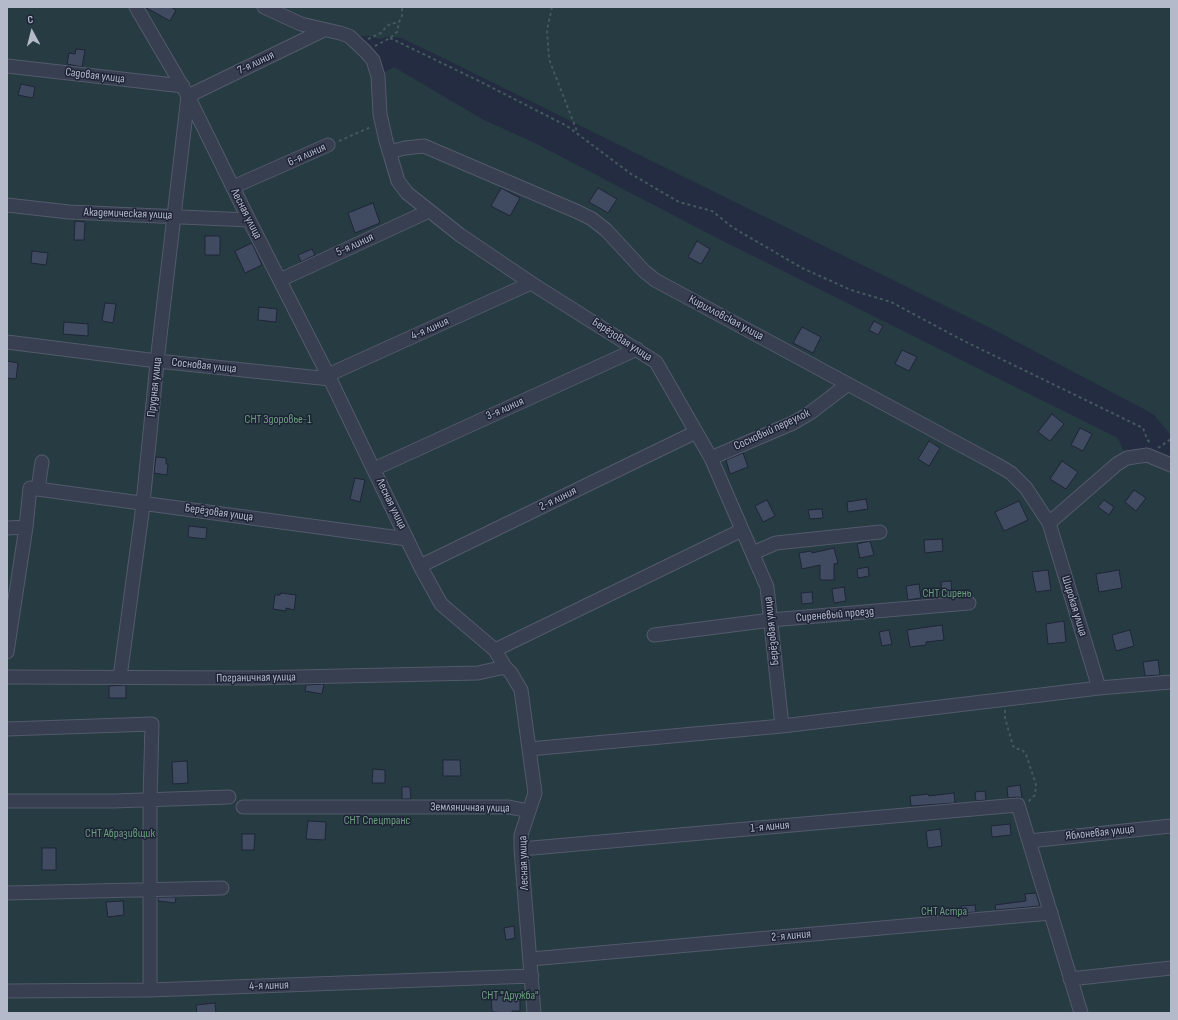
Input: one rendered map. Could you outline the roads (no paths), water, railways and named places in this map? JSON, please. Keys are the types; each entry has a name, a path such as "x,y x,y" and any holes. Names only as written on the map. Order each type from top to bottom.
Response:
{"street":[{"name":"Лесная улица","path":"136,7 185,91 329,377 420,566 441,604 495,650 521,690 534,793 520,835 534,1013"},
{"path":"264,7 301,24 324,30"},
{"name":"7-я линия","path":"185,91 324,30"},
{"name":"Берёзовая улица","path":"324,30 340,32 350,36 373,60 378,76 382,122 389,152 398,181 407,193 460,235 531,283 656,362 712,458 767,587 782,726"},
{"name":"Садовая улица","path":"7,66 185,91"},
{"name":"Прудная улица","path":"120,677 143,502 157,361 174,216 185,91"},
{"name":"6-я линия","path":"233,187 328,145"},
{"name":"Кирилловская улица","path":"389,152 405,148 424,146 592,219 606,230 644,272 655,280 1011,473 1026,488 1049,523"},
{"name":"Академическая улица","path":"7,205 70,212 249,220"},
{"name":"5-я линия","path":"280,280 430,211"},
{"name":"4-я линия","path":"329,377 531,283"},
{"name":"Сосновая улица","path":"7,342 157,361 329,377"},
{"name":"3-я линия","path":"374,468 637,350"},
{"name":"Сосновый переулок","path":"712,458 793,423 810,413 848,384"},
{"name":"2-я линия","path":"420,566 696,432"},
{"path":"1049,523 1117,464 1127,458 1147,455 1171,465"},
{"path":"7,652 26,527 34,488 42,462"},
{"name":"Берёзовая улица","path":"34,488 407,539"},
{"name":"Широкая улица","path":"1049,523 1099,688"},
{"path":"7,528 26,527"},
{"path":"495,650 742,530"},
{"path":"753,554 776,543 880,532"},
{"name":"Сиреневый проезд","path":"654,635 771,620 969,603"},
{"name":"Пограничная улица","path":"7,677 251,678 478,673 505,667"},
{"path":"529,749 782,726 1099,688 1171,682"},
{"path":"7,729 152,724 150,799 150,990"},
{"path":"7,800 113,801 229,797"},
{"name":"1-я линия","path":"521,849 1019,806 1029,841"},
{"name":"Земляничная улица","path":"243,807 510,807 529,811"},
{"name":"Яблоневая улица","path":"1029,841 1171,826"},
{"path":"1029,841 1081,1013"},
{"path":"7,893 222,888"},
{"name":"2-я линия","path":"530,959 1051,913"},
{"path":"1070,979 1171,968"},
{"name":"4-я линия","path":"7,991 150,990 532,976"}],"park label":[{"name":"СНТ Здоровье-1","path":"278,420"},
{"name":"СНТ Сирень","path":"947,594"},
{"name":"СНТ Спецтранс","path":"377,821"},
{"name":"СНТ Абразивщик","path":"120,834"},
{"name":"СНТ Астра","path":"944,912"},
{"name":"СНТ \"Дружба\"","path":"510,996"}]}
